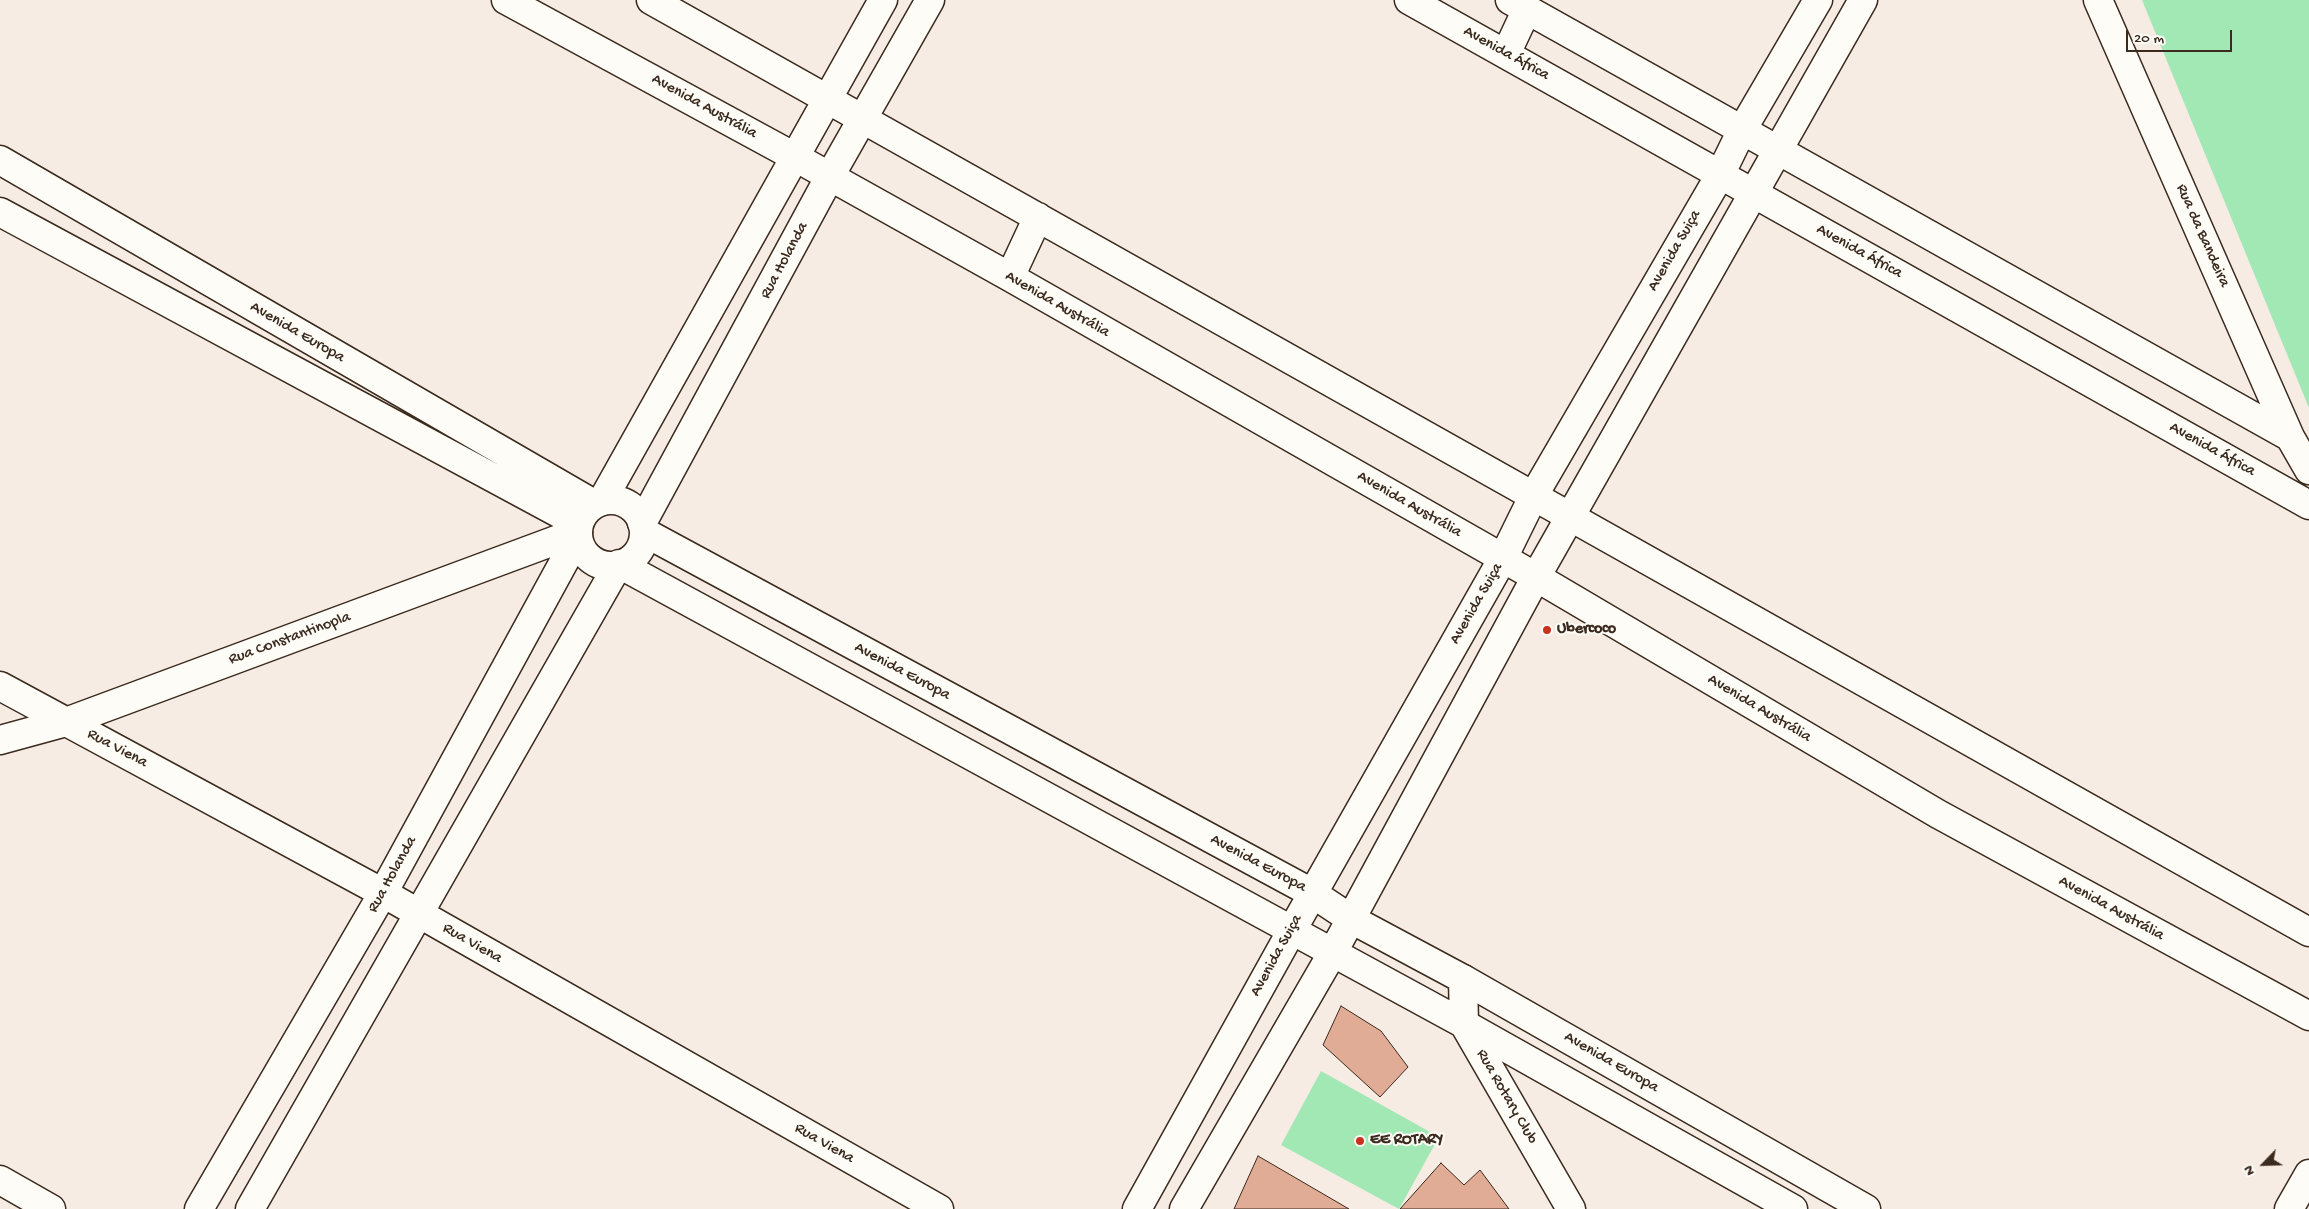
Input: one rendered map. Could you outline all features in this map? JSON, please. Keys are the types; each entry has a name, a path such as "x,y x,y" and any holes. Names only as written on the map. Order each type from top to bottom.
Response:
{"street":[{"name":"Avenida Austrália","path":"506,0 830,176 1010,277 1536,577 1938,814 2309,1016"},
{"path":"651,0 2309,932"},
{"name":"Rua Holanda","path":"199,1209 383,893 586,520 883,0"},
{"name":"Rua Holanda","path":"643,528 830,176 930,0"},
{"name":"Avenida África","path":"1409,0 2309,505"},
{"name":"Avenida Suiça","path":"1137,1209 1312,893 1503,558 1534,495 1720,175 1742,130 1818,0"},
{"path":"1184,1209 1333,952 1536,577 1863,0"},
{"name":"Rua da Bandeira","path":"2098,0 2290,437 2309,470"},
{"path":"1506,54 1518,5 2290,437"},
{"name":"Avenida Europa","path":"0,160 586,520"},
{"name":"Avenida Europa","path":"0,212 586,520"},
{"path":"1010,277 1038,217"},
{"path":"622,502 634,510 643,528 640,549 627,561 618,564 600,564 592,559 581,545 586,520 622,502"},
{"name":"Rua Constantinopla","path":"0,740 66,722 586,520"},
{"name":"Avenida Europa","path":"643,528 1312,893 1351,919 1463,979 1866,1209"},
{"path":"250,1209 618,564"},
{"path":"618,564 1333,952 1793,1209"},
{"name":"Rua Viena","path":"0,686 383,893 940,1209"},
{"name":"Rua Rotary Club","path":"1463,979 1464,1024 1571,1209"},
{"path":"2288,1209 2309,1174"},
{"path":"0,1180 51,1209"}],"green space":[{"path":"2142,0 2309,0 2309,408"},
{"name":"EE ROTARY","path":"1321,1071 1439,1137 1399,1209 1281,1145"}],"building":[{"name":"EE ROTARY","path":"1341,1006 1381,1031 1408,1067 1380,1097 1323,1045"},
{"path":"1258,1156 1349,1209 1234,1209"},
{"name":"EE ROTARY","path":"1441,1163 1464,1185 1480,1170 1509,1209 1400,1209"}],"place":[{"name":"Ubercoco","path":"1547,630"},
{"name":"EE ROTARY","path":"1360,1141"}]}
